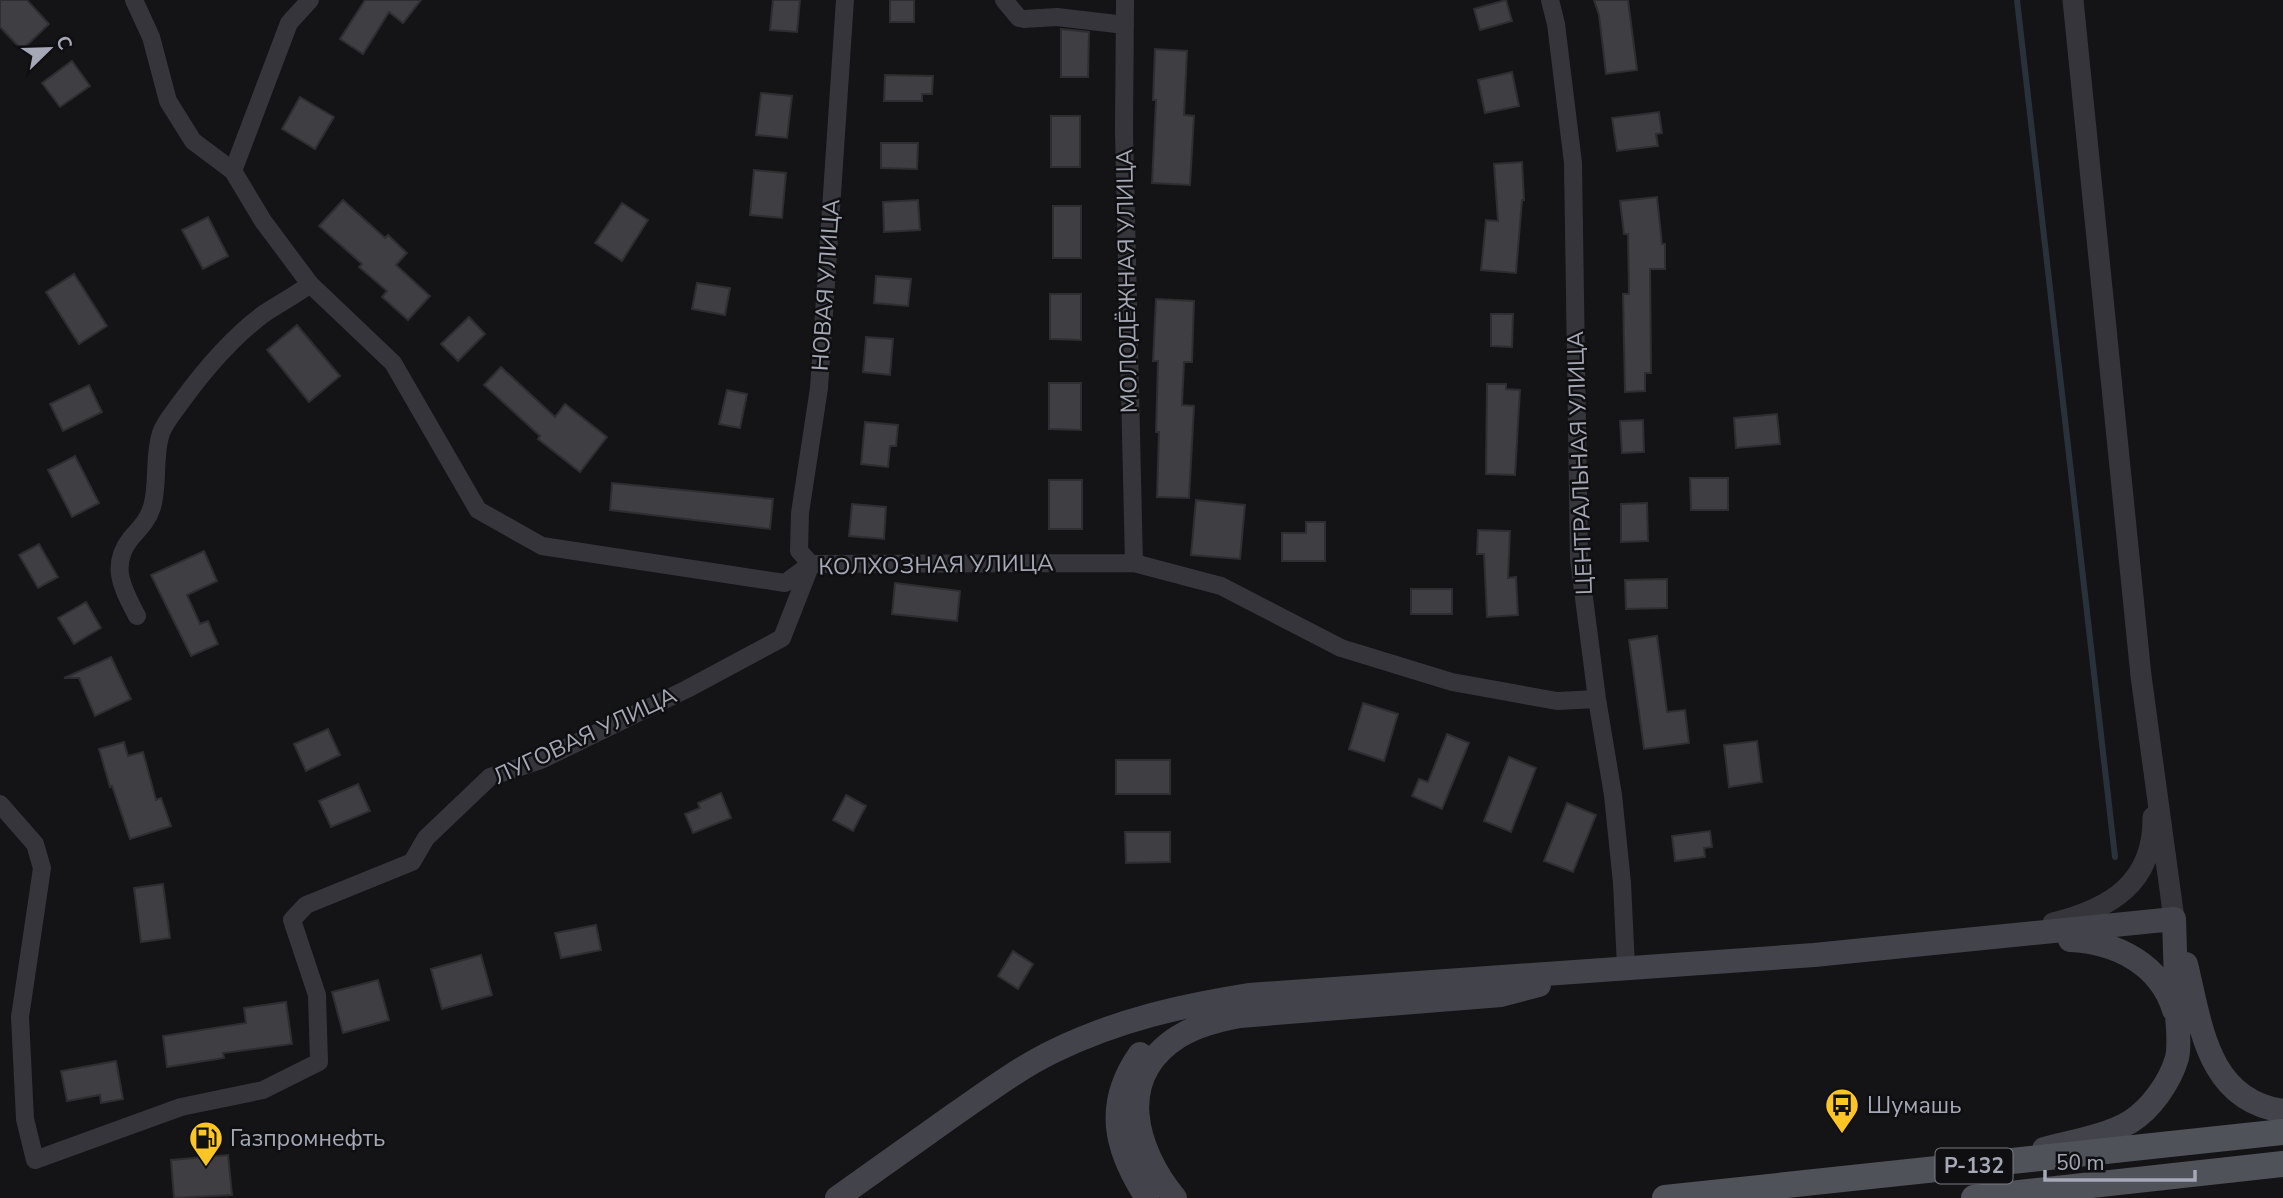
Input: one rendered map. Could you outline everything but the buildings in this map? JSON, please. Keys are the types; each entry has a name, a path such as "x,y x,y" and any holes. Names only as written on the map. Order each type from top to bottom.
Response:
{"main road":[{"path":"837,1198 987,1092 1052,1052 1112,1027 1158,1012 1249,995 1814,956 2174,919"},
{"path":"1980,1165 2083,1139 2129,1123 2157,1096 2177,1057 2174,919"},
{"path":"2174,919 2203,1034 2219,1071 2229,1085 2247,1099 2270,1109 2283,1111"},
{"path":"1994,937 2087,940 2122,951 2137,959 2162,984 2178,1021"},
{"path":"1175,1198 1163,1184 1145,1152 1139,1133 1137,1101 1141,1083 1150,1066 1178,1037 1211,1022 1240,1016 1500,995 1615,968"},
{"path":"1147,1198 1136,1181 1120,1140 1118,1108 1121,1088 1128,1072 1153,1039 1167,1027 1185,1017 1249,995"},
{"name":"Р-132","path":"1665,1198 2283,1132"},
{"name":"Р-132","path":"1974,1198 2283,1164"}],"street":[{"path":"134,0 151,37 169,101 193,141 233,171 289,23 310,0"},
{"name":"НОВАЯ УЛИЦА","path":"811,564 799,551 800,513 819,387 845,0"},
{"path":"1004,0 1019,18 1056,18 1125,25"},
{"name":"МОЛОДЁЖНАЯ УЛИЦА","path":"1125,0 1124,132 1134,562"},
{"name":"ЦЕНТРАЛЬНАЯ УЛИЦА","path":"1550,0 1556,24 1573,163 1579,559 1597,699 1613,795 1622,883 1615,968"},
{"path":"1994,937 2079,916 2125,891 2137,878 2151,842 2153,821 2141,676 2073,0"},
{"name":"КОЛХОЗНАЯ УЛИЦА","path":"233,171 263,220 310,284 393,363 478,510 542,546 785,583 811,564 1134,562 1221,586 1341,648 1452,682 1557,701 1597,699"},
{"path":"137,616 125,592 118,566 127,543 146,521 151,510 157,484 156,456 161,432 199,377 227,346 266,313 310,284"},
{"name":"ЛУГОВАЯ УЛИЦА","path":"0,804 35,844 42,868 20,1017 25,1119 35,1160 181,1107 263,1090 319,1062 317,995 292,920 306,905 412,862 426,838 490,777 541,760 687,689 782,638 811,564"},
{"path":"2141,676 2174,919"}],"waterway":[{"path":"2017,0 2115,857"}],"place":[{"name":"Шумашь","path":"1842,1135"},
{"name":"Газпромнефть","path":"206,1168"}]}
